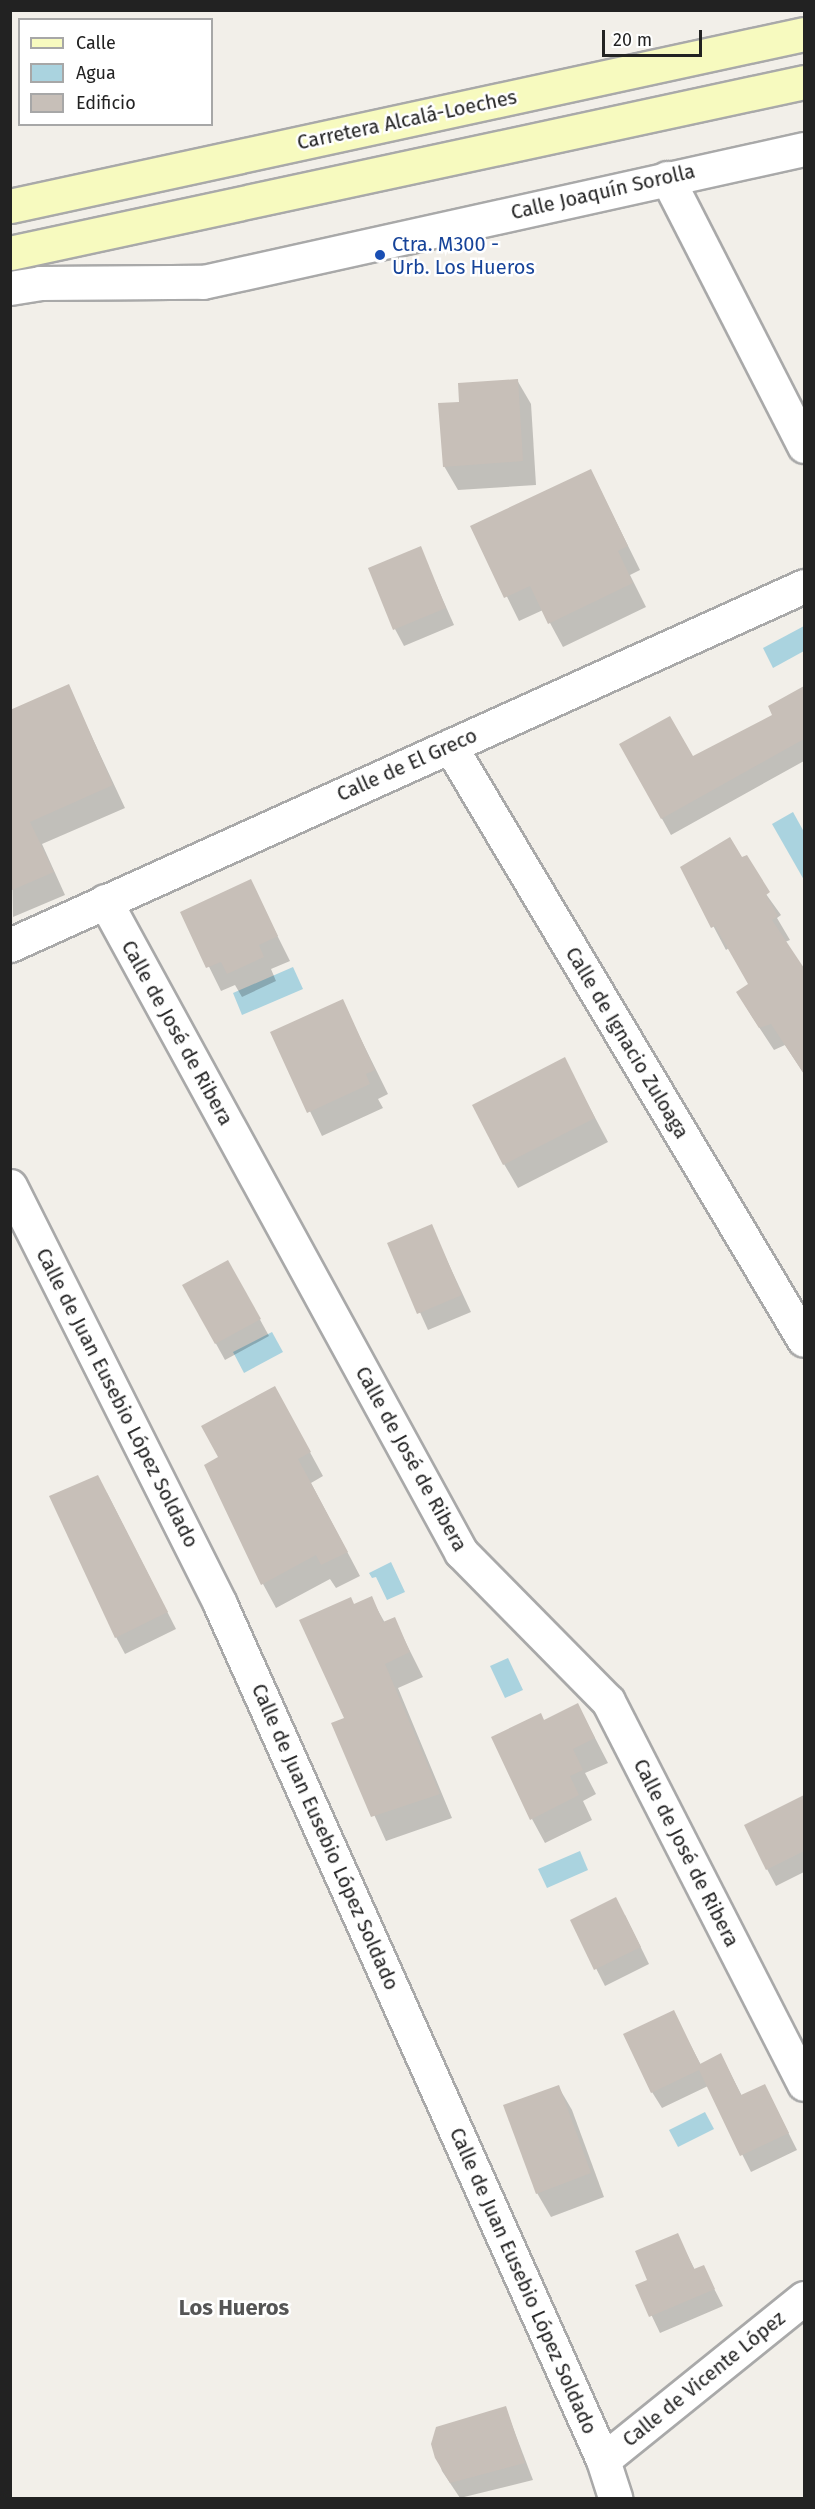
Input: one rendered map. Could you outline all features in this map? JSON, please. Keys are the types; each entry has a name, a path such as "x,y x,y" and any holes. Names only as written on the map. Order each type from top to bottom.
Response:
{"main road":[{"name":"Carretera Alcalá-Loeches","path":"10,206 804,34"},
{"path":"10,253 804,82"}],"street":[{"name":"Calle Joaquín Sorolla","path":"10,288 40,282 203,282 804,149"},
{"path":"667,178 804,446"},
{"name":"Calle de El Greco","path":"10,945 804,586"},
{"name":"Calle de Ignacio Zuloaga","path":"450,746 804,1340"},
{"name":"Calle de José de Ribera","path":"105,901 461,1552 608,1701 804,2084"},
{"name":"Calle de Juan Eusebio López Soldado","path":"10,1186 220,1604 603,2460 615,2499"},
{"name":"Calle de Vicente López","path":"603,2460 804,2298"}],"water":[{"path":"804,626 804,651 773,668 763,648"},
{"path":"793,812 804,832 804,880 772,824"},
{"path":"293,967 303,989 242,1015 233,993"},
{"path":"272,1332 283,1352 244,1373 233,1352"},
{"path":"391,1562 405,1592 387,1600 376,1577 372,1578 369,1573"},
{"path":"508,1658 523,1690 505,1698 490,1666"},
{"path":"580,1851 588,1870 547,1888 538,1869"},
{"path":"705,2112 714,2129 678,2147 669,2130"}],"building":[{"path":"518,379 523,461 443,467 438,403 459,402 458,383"},
{"path":"591,469 628,546 618,551 633,583 548,624 530,586 504,598 470,526"},
{"path":"421,546 446,608 393,630 368,568"},
{"path":"69,684 113,785 30,822 54,872 10,891 10,710"},
{"path":"804,686 804,739 661,819 619,744 670,716 693,756 772,715 768,706"},
{"path":"730,837 742,857 747,855 770,892 766,895 778,916 772,920 804,968 804,1074 771,1024 759,1028 736,992 748,984 715,926 711,928 680,867"},
{"path":"251,879 278,936 259,945 264,957 227,974 221,962 206,968 180,912"},
{"path":"343,999 375,1070 366,1074 370,1084 307,1113 270,1032"},
{"path":"565,1057 595,1118 503,1165 472,1105"},
{"path":"432,1224 462,1295 417,1314 387,1243"},
{"path":"228,1260 261,1319 215,1344 182,1285"},
{"path":"275,1386 311,1452 298,1459 348,1552 321,1565 316,1555 261,1585 204,1465 218,1457 201,1426"},
{"path":"98,1475 168,1612 115,1638 49,1496"},
{"path":"372,1596 383,1622 395,1617 410,1652 385,1664 440,1794 371,1817 331,1723 344,1718 299,1620 351,1597 354,1604"},
{"path":"578,1703 595,1738 573,1749 583,1770 570,1776 579,1795 530,1820 491,1737 541,1713 544,1720"},
{"path":"804,1795 804,1851 766,1870 744,1825"},
{"path":"616,1897 641,1947 594,1970 570,1920"},
{"path":"674,2010 700,2064 721,2053 741,2095 765,2084 789,2133 740,2156 699,2070 651,2093 623,2034"},
{"path":"559,2085 591,2173 536,2194 503,2105"},
{"path":"678,2233 694,2269 704,2265 715,2289 649,2317 635,2285 647,2280 635,2251"},
{"path":"506,2406 525,2463 450,2483 435,2458 431,2444 436,2427"}],"place":[{"name":"Ctra. M300 - Urb. Los Hueros","path":"380,255"}],"district":[{"name":"Los Hueros","path":"234,2308"}]}
